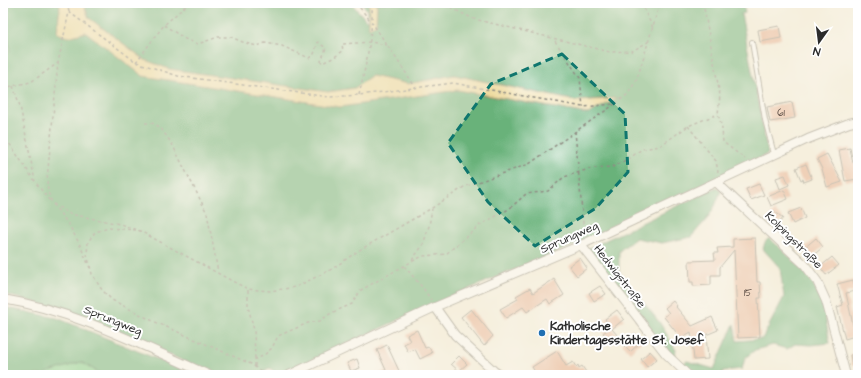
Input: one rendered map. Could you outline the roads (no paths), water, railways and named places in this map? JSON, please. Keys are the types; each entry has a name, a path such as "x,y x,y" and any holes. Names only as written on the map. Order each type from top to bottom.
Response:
{"street":[{"name":"Sprungweg","path":"289,375 435,307 581,245 774,155 828,131 848,123 858,121"},
{"name":"Kolpingstraße","path":"719,181 805,264 817,281 826,301 846,375"},
{"name":"Hedwigstraße","path":"581,245 666,354 688,375"},
{"name":"Sprungweg","path":"3,299 23,302 61,313 104,329 209,375"},
{"path":"435,307 456,335 500,375"}],"lane":[{"path":"752,42 765,120 774,155"}],"place":[{"name":"Katholische Kindertagesstätte St. Josef","path":"542,333"}]}
